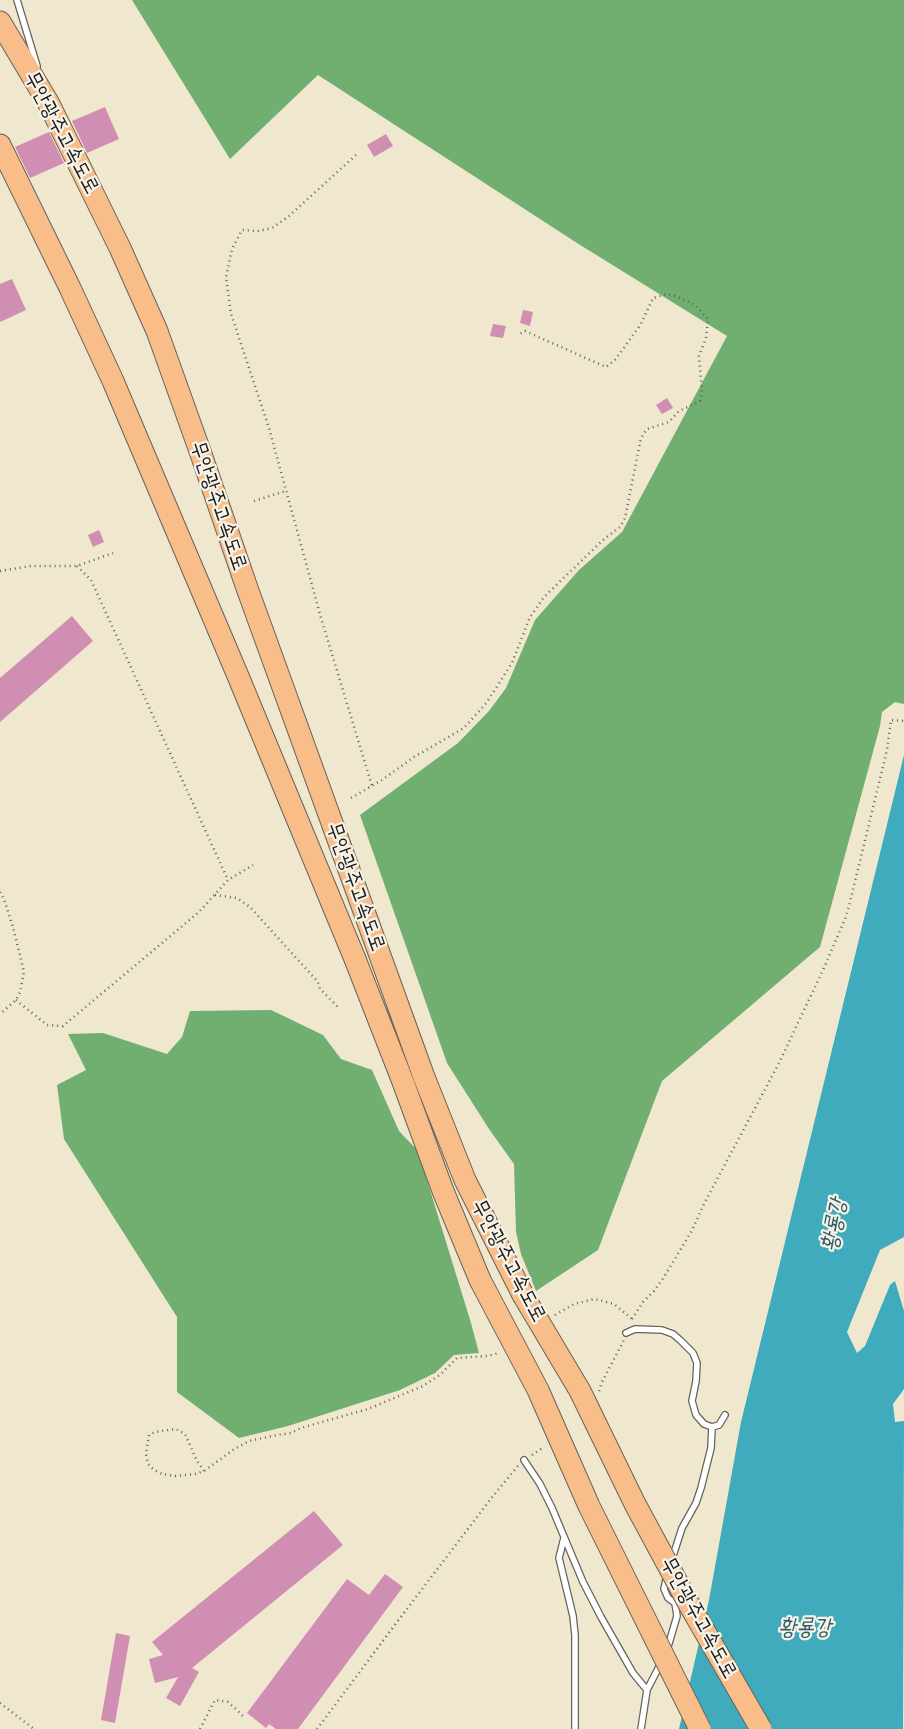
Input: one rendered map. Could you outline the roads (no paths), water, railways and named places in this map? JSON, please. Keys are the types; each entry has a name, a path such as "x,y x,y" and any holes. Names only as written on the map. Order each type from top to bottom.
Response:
{"highway":[{"name":"무안광주고속도로","path":"0,22 49,104 120,248 157,331 246,588 424,1077 465,1180 523,1295 580,1391 635,1504 760,1729"},
{"name":"무안광주고속도로","path":"0,145 109,373 235,668 352,950 443,1191 480,1280 538,1390 589,1506 700,1729"}],"lane":[{"path":"17,0 49,104"},
{"path":"626,1333 635,1329 662,1330 680,1340 693,1354 697,1363 692,1401 696,1415 704,1424 712,1427 719,1425 725,1415"},
{"path":"640,1729 647,1690 667,1650 675,1624 675,1603 668,1598 664,1589 664,1583 682,1528 696,1503 701,1488 711,1448 712,1427"},
{"path":"524,1460 540,1484 583,1582 601,1617 633,1673 647,1690"},
{"path":"564,1538 559,1558 573,1616 575,1635 575,1729"}],"water":[{"name":"황룡강","path":"904,755 904,1237 880,1250 847,1332 857,1353 865,1346 890,1285 895,1281 904,1311 904,1389 893,1404 895,1422 904,1421 903,1729 679,1729 709,1600 741,1422"}]}
